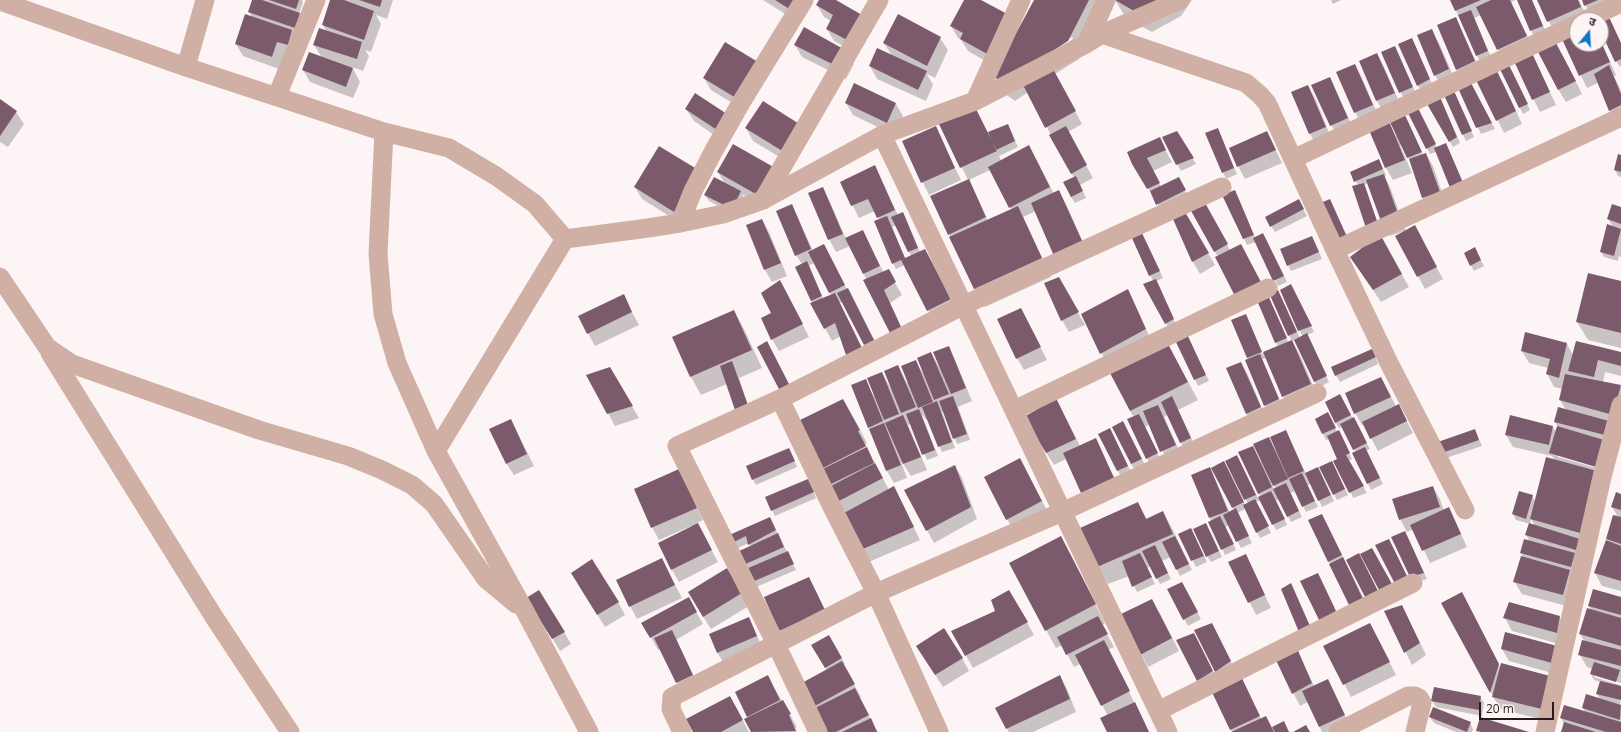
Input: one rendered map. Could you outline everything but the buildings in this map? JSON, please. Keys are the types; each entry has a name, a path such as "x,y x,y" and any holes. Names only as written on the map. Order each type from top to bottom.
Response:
{"street":[{"path":"186,67 205,0"},
{"path":"277,96 316,0"},
{"path":"680,223 693,191 713,152 742,101 804,0"},
{"path":"763,200 878,0"},
{"path":"975,100 1021,0"},
{"path":"1086,44 1106,0"},
{"path":"565,239 680,223 723,214 763,200 882,135 975,100 1086,44 1102,34 1180,0"},
{"path":"0,1 186,67 384,132 449,148 496,176 535,204 565,239"},
{"path":"1602,12 1621,3"},
{"path":"1293,159 1569,28"},
{"path":"1102,34 1246,83 1267,103 1335,250 1396,376 1465,510"},
{"path":"1335,250 1621,117"},
{"path":"384,132 378,254 383,314 397,363 436,451 526,613 589,732"},
{"path":"882,135 1168,732"},
{"path":"818,732 776,644 677,446 780,399 964,305 1222,187"},
{"path":"436,451 565,239"},
{"path":"0,277 47,347 214,617 290,732"},
{"path":"1014,410 1268,288"},
{"path":"47,347 72,364 101,375 259,430 348,456 382,470 412,485 434,504 486,579 526,613"},
{"path":"682,732 671,710 672,697 876,593 1062,512 1317,393"},
{"path":"780,399 833,509 876,593 940,732"},
{"path":"1546,732 1602,476 1621,405"},
{"path":"1158,711 1413,583"},
{"path":"1338,732 1408,696 1415,696 1419,698 1422,703 1416,732"}]}
